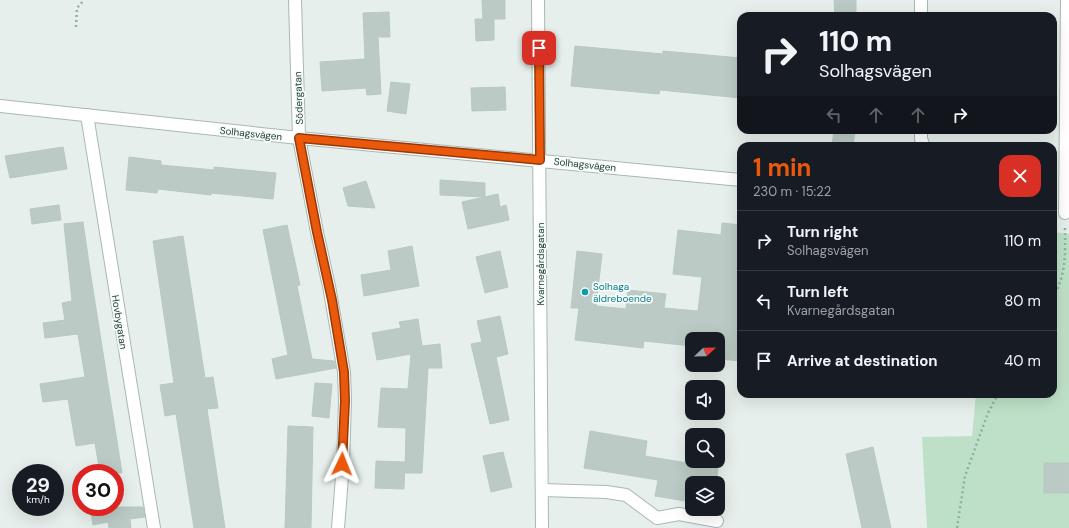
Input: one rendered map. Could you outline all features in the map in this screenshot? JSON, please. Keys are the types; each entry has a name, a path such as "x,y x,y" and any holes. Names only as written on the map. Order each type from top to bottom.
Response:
{"street":[{"name":"Södergatan","path":"295,0 299,138 332,300 344,372 343,448 338,528"},
{"name":"Kvarnegårdsgatan","path":"538,0 542,528"},
{"path":"921,0 921,12"},
{"path":"1062,213 1067,0"},
{"name":"Solhagsvägen","path":"0,106 299,138 737,180"},
{"name":"Hovbygatan","path":"87,115 154,528"},
{"path":"542,490 606,492 626,496 657,518 679,514 716,521"}],"path":[{"path":"76,27 77,8 84,0"},
{"path":"1057,291 1062,282 1065,270 1062,213"},
{"path":"957,528 965,476 988,413 996,398"}],"green space":[{"path":"1057,232 1069,234 1069,528 927,528 922,437 972,436 976,398 1057,398"}],"building":[{"path":"482,0 505,0 505,19 494,19 494,40 476,41 475,19 483,19"},
{"path":"834,0 856,0 856,12 835,12"},
{"path":"389,12 390,37 378,37 381,94 367,95 366,88 322,91 320,62 365,59 363,13"},
{"path":"575,46 663,54 663,51 737,58 737,98 660,90 659,94 571,86"},
{"path":"391,82 410,84 406,114 387,111"},
{"path":"505,87 506,110 472,111 471,88"},
{"path":"834,134 854,134 854,142 832,142"},
{"path":"63,147 67,169 10,178 5,156"},
{"path":"129,157 161,161 161,165 214,170 214,167 276,173 273,199 211,193 211,195 158,189 157,193 126,190"},
{"path":"440,180 485,183 485,197 440,195"},
{"path":"366,181 375,208 348,206 343,188"},
{"path":"498,194 500,207 506,205 509,220 468,229 462,202"},
{"path":"59,205 61,220 32,224 30,209"},
{"path":"83,222 121,464 98,464 95,443 76,446 68,399 43,402 40,384 85,377 78,334 45,338 43,323 65,320 62,303 72,301 64,224"},
{"name":"Solhaga äldreboende","path":"722,223 737,225 737,361 725,360 725,332 685,332 685,345 644,341 643,348 575,340 579,308 571,308 577,251 602,254 596,306 626,309 628,290 666,294 664,308 698,311 702,277 673,274 678,230 721,235"},
{"path":"287,225 300,285 297,286 312,359 334,361 336,368 276,379 272,359 288,355 263,230"},
{"path":"183,236 205,378 213,377 218,408 207,409 225,528 194,528 176,414 165,416 160,385 174,383 153,241"},
{"path":"412,246 419,286 364,296 361,275 391,270 388,251"},
{"path":"500,251 508,287 485,293 476,257"},
{"path":"500,316 508,354 496,357 509,420 490,424 471,344 482,342 477,321"},
{"path":"418,319 422,346 440,344 442,368 428,368 422,473 405,473 406,428 378,427 381,388 408,389 411,354 377,360 372,333 401,328 399,322"},
{"path":"315,383 332,384 329,418 312,416"},
{"path":"288,426 313,427 311,528 285,528"},
{"path":"590,431 647,441 645,456 685,463 685,468 718,468 717,476 685,476 685,501 655,496 658,480 584,468"},
{"path":"873,447 891,528 862,528 846,454"},
{"path":"503,452 512,487 491,492 483,456"},
{"path":"376,461 405,462 404,489 375,488"},
{"path":"1044,463 1069,463 1069,493 1044,493"},
{"path":"124,507 143,507 145,517 130,519 131,528 109,528 108,522 93,525 92,516 124,516"}],"place":[{"name":"Solhaga äldreboende","path":"585,292"}],"route":[{"path":"342,464 345,401 344,372 332,300 299,138 540,160 539,48"}]}
